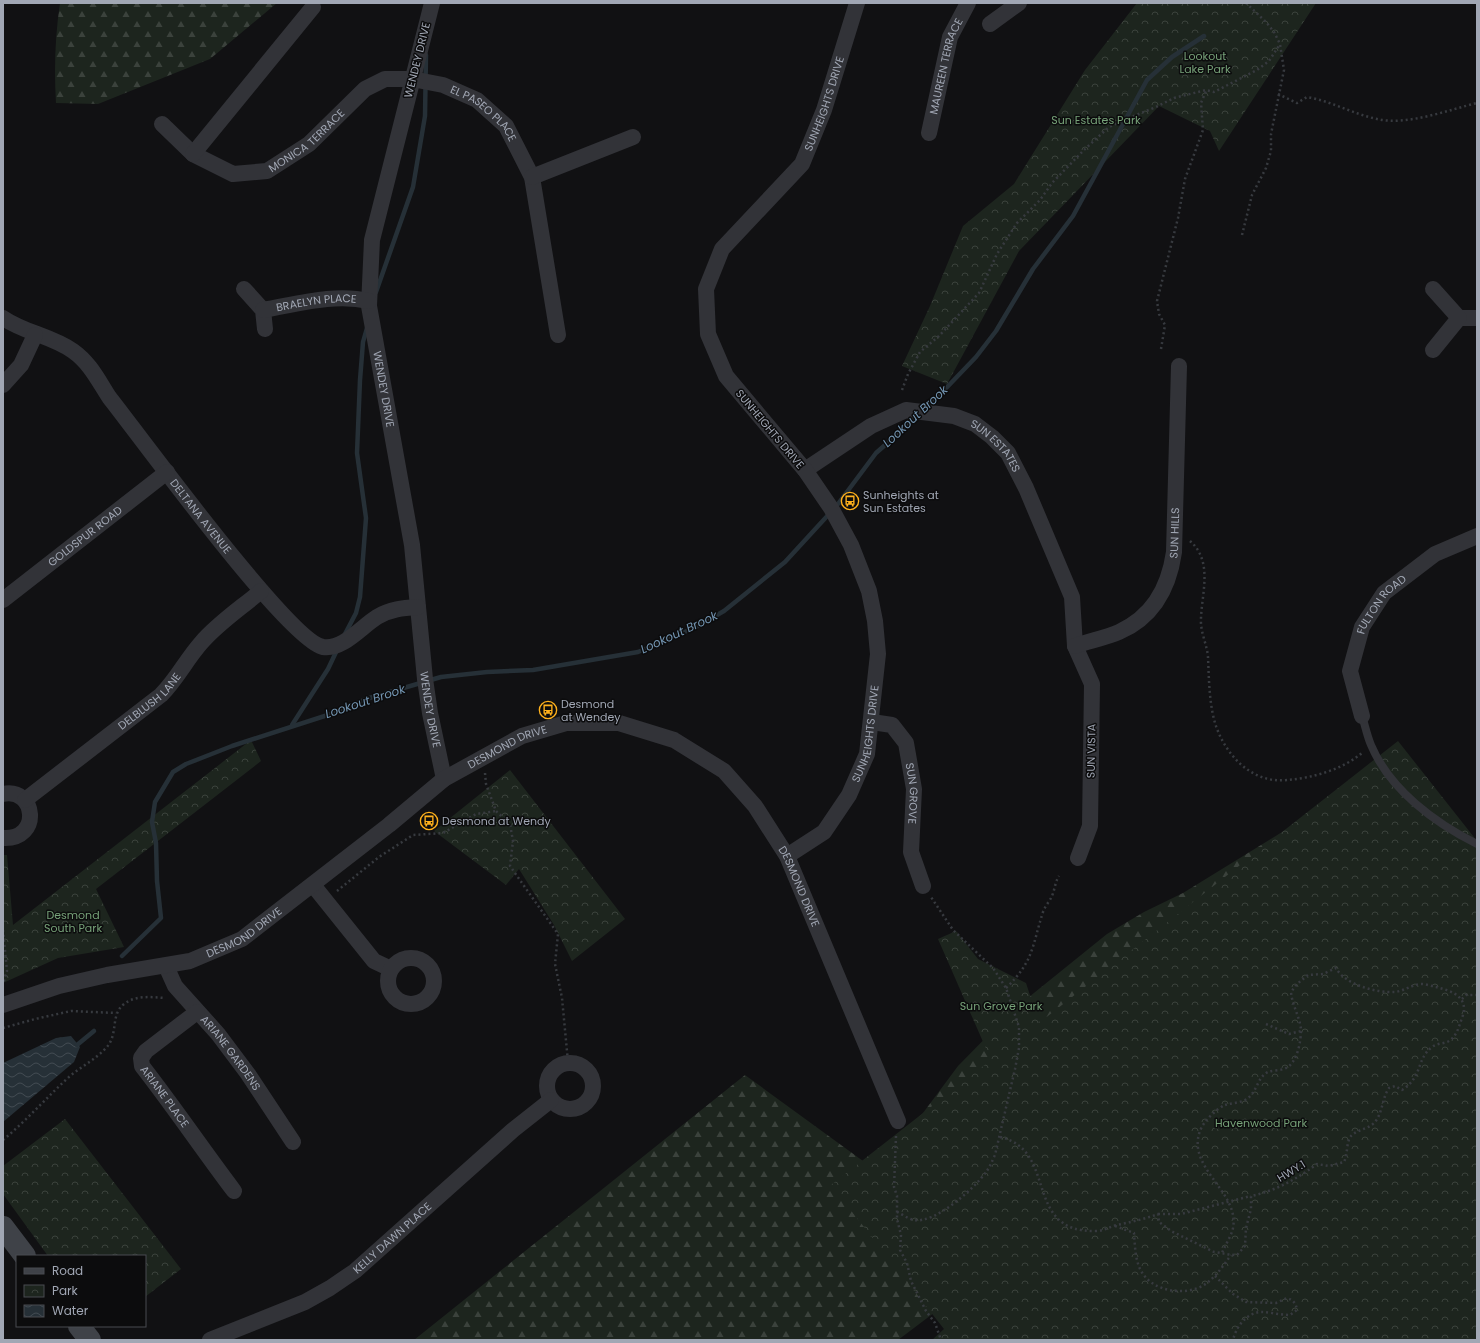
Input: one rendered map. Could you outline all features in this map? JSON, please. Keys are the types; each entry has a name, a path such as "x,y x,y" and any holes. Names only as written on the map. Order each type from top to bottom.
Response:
{"main road":[{"path":"3,1227 24,1255"},
{"path":"80,1327 90,1340"}],"street":[{"name":"WENDEY DRIVE","path":"432,3 372,240 369,301 412,545 429,706 444,779"},
{"name":"SUNHEIGHTS DRIVE","path":"787,856 824,832 849,795 867,754 872,722 878,654 869,591 851,545 831,508 805,470 726,376 708,334 706,289 722,249 802,164 824,110 857,3"},
{"name":"MAUREEN TERRACE","path":"929,133 950,38 968,3"},
{"path":"990,24 1019,3"},
{"path":"193,154 313,7"},
{"name":"MONICA TERRACE","path":"162,124 193,154 233,174 267,171 309,144 365,89 385,79 412,80"},
{"name":"EL PASEO PLACE","path":"412,80 443,85 477,100 506,126 532,177 558,335"},
{"path":"532,177 633,137"},
{"name":"BRAELYN PLACE","path":"244,289 263,310 265,329"},
{"path":"1433,289 1459,318 1477,318"},
{"name":"BRAELYN PLACE","path":"263,310 340,297 369,301"},
{"name":"DELTANA AVENUE","path":"3,318 16,327 59,343 84,360 94,372 109,397 261,591 306,638 322,647 334,647 352,636 377,617 392,609 418,607"},
{"path":"1433,350 1459,318"},
{"path":"3,385 21,365 35,335"},
{"name":"SUN HILLS","path":"1075,646 1120,632 1140,620 1159,599 1167,584 1174,552 1179,366"},
{"name":"SUN ESTATES","path":"805,470 871,426 906,410 954,416 975,424 992,437 1008,453 1026,488 1072,597 1075,646"},
{"name":"GOLDSPUR ROAD","path":"3,600 167,472"},
{"name":"FULTON ROAD","path":"1362,716 1350,671 1362,627 1384,593 1435,554 1477,536"},
{"name":"DELBLUSH LANE","path":"25,800 161,695 172,684 199,645 212,631 261,591"},
{"name":"SUN VISTA","path":"1075,646 1092,684 1090,826 1078,858"},
{"name":"SUN GROVE","path":"872,722 892,725 906,743 914,790 911,852 923,886"},
{"name":"DESMOND DRIVE","path":"3,1005 14,1000 86,980 190,961 242,939 313,885 444,779 522,736 566,723 619,724 674,740 724,771 755,806 787,856 898,1121"},
{"path":"3,794 8,793 17,795 25,800 30,809 31,818 28,827 22,834 13,838 3,838"},
{"path":"313,885 374,961 391,969"},
{"name":"ARIANE GARDENS","path":"166,966 175,986 218,1034 248,1074 292,1142"},
{"name":"ARIANE PLACE","path":"197,1012 146,1051 141,1058 142,1066 180,1115 191,1134 234,1191"},
{"path":"568,1062 578,1064 587,1069 592,1077 594,1086 592,1096 586,1104 577,1109 567,1110 558,1106 551,1100 547,1090 547,1080 559,1065 568,1062"},
{"name":"KELLY DAWN PLACE","path":"210,1340 305,1302 330,1288 355,1271 513,1130 551,1100"}],"lane":[{"path":"1362,716 1371,745 1390,777 1416,803 1452,831 1477,844"}],"path":[{"path":"1242,234 1252,196 1266,168 1271,151 1271,134 1284,70 1280,44 1266,22 1246,3"},
{"path":"902,390 908,374 920,352 939,336 979,293 997,254 1017,223 1040,200 1052,183 1084,150 1109,128 1124,120 1174,98 1206,90 1214,92 1257,70 1269,61 1280,44"},
{"path":"1161,349 1165,325 1159,314 1157,301 1178,218 1185,179 1203,130 1201,103 1206,90"},
{"path":"1278,94 1297,103 1307,97 1319,99 1379,120 1401,121 1477,103"},
{"path":"1186,538 1192,542 1203,558 1204,589 1200,619 1208,655 1212,708 1215,724 1225,745 1235,759 1260,778 1278,781 1312,775 1351,762 1371,745"},
{"path":"484,757 486,784 496,811 510,824 513,841 510,866 558,934 555,964 562,998 568,1062"},
{"path":"335,893 379,857 413,835 443,833 476,814 496,811"},
{"path":"1006,988 1027,964 1044,909 1052,896 1059,876"},
{"path":"897,1212 914,1220 930,1218 944,1210 976,1185 986,1172 995,1156 1019,1048 1019,1027 1006,988 993,968 953,930 923,886"},
{"path":"3,930 7,971 3,984"},
{"path":"1222,1253 1233,1228 1232,1216 1228,1202 1199,1155 1200,1131 1206,1121 1223,1106 1245,1100 1257,1089 1260,1079 1268,1072 1287,1068 1298,1053 1301,1031 1290,992 1296,984 1308,975 1323,974 1336,968 1344,979 1372,989 1397,992 1412,985 1423,984 1449,990 1462,999 1466,995 1477,995"},
{"path":"3,1140 71,1076 105,1050 114,1036 116,1013 123,1005 134,998 150,996 169,998"},
{"name":"HWY.1","path":"1251,1196 1274,1190 1317,1164 1334,1165 1344,1162 1348,1155 1349,1140 1352,1135 1376,1121 1380,1113 1385,1094 1389,1088 1395,1086 1402,1090 1409,1086 1417,1077 1421,1060 1426,1052 1433,1046 1448,1041 1456,1034 1463,1016 1462,999"},
{"path":"3,1028 71,1011 116,1013"},
{"path":"1266,1024 1290,1034 1301,1031"},
{"path":"898,1121 894,1187 898,1196 897,1219 901,1235 900,1250 907,1263 911,1281 926,1311 935,1323 941,1340"},
{"path":"1000,1137 1011,1139 1021,1145 1036,1167 1046,1202 1052,1214 1064,1224 1079,1229 1094,1231 1105,1230 1158,1214 1181,1214 1251,1196 1251,1209 1246,1228 1245,1246 1237,1255 1214,1252 1171,1231 1159,1222 1158,1214"},
{"path":"1115,1226 1134,1233 1134,1249 1143,1275 1160,1288 1182,1291 1203,1285 1215,1276 1231,1255"},
{"path":"1215,1276 1233,1294 1246,1302 1276,1303 1287,1298 1293,1300 1296,1305 1297,1310 1290,1315 1262,1312 1246,1318 1237,1329 1233,1340"}],"green space":[{"path":"60,3 277,3 210,59 98,104 56,103 55,53"},
{"path":"1137,3 1316,3 1219,151 1210,131 1159,106 1019,251 947,384 902,366 930,306 963,226 1014,184 1085,70"},
{"name":"Desmond South Park","path":"251,740 261,761 96,889 124,947 58,958 3,983 3,855 7,855 13,925"},
{"name":"Havenwood Park","path":"1398,741 1477,841 1477,1340 932,1340 944,1329 831,1185 991,1060 938,939 956,931 978,959 1026,983 1039,1023"},
{"path":"510,770 625,919 572,961 554,925 519,869 506,885 434,831"},
{"name":"Havenwood Park","path":"1292,826 1477,1340 959,1294 898,1340 414,1340 745,1075 863,1161 894,1153 894,1140 923,1113 958,1066 1013,1010 1107,934 1144,912 1183,893"},
{"path":"65,1119 181,1269 146,1296 146,1255 47,1255 3,1194 3,1166"}],"water":[{"path":"71,1036 80,1047 74,1062 3,1122 3,1063 56,1038"}],"waterway":[{"name":"Lookout Brook","path":"927,408 976,357 996,331 1033,269 1073,216 1147,80 1172,57 1204,36"},
{"path":"376,292 413,187 425,116 426,55"},
{"path":"345,634 356,613 360,597 366,518 357,453 363,342 367,328"},
{"name":"Lookout Brook","path":"835,508 876,453 918,416"},
{"name":"Lookout Brook","path":"122,956 161,918 157,881 156,843 152,822 155,802 173,772 186,764 232,746 337,712 366,699 441,677 487,672 533,670 638,652 696,627 724,611 785,562 830,513"},
{"path":"292,725 328,669 337,650"},
{"name":"Lookout Brook","path":"77,1045 94,1031"}],"place":[{"name":"Sunheights at Sun Estates","path":"850,501"},
{"name":"Desmond at Wendey","path":"548,710"},
{"name":"Desmond at Wendy","path":"429,821"}],"park label":[{"name":"Lookout Lake Park","path":"1205,62"},
{"name":"Sun Estates Park","path":"1096,120"},
{"name":"Sun Grove Park","path":"1001,1006"}]}
